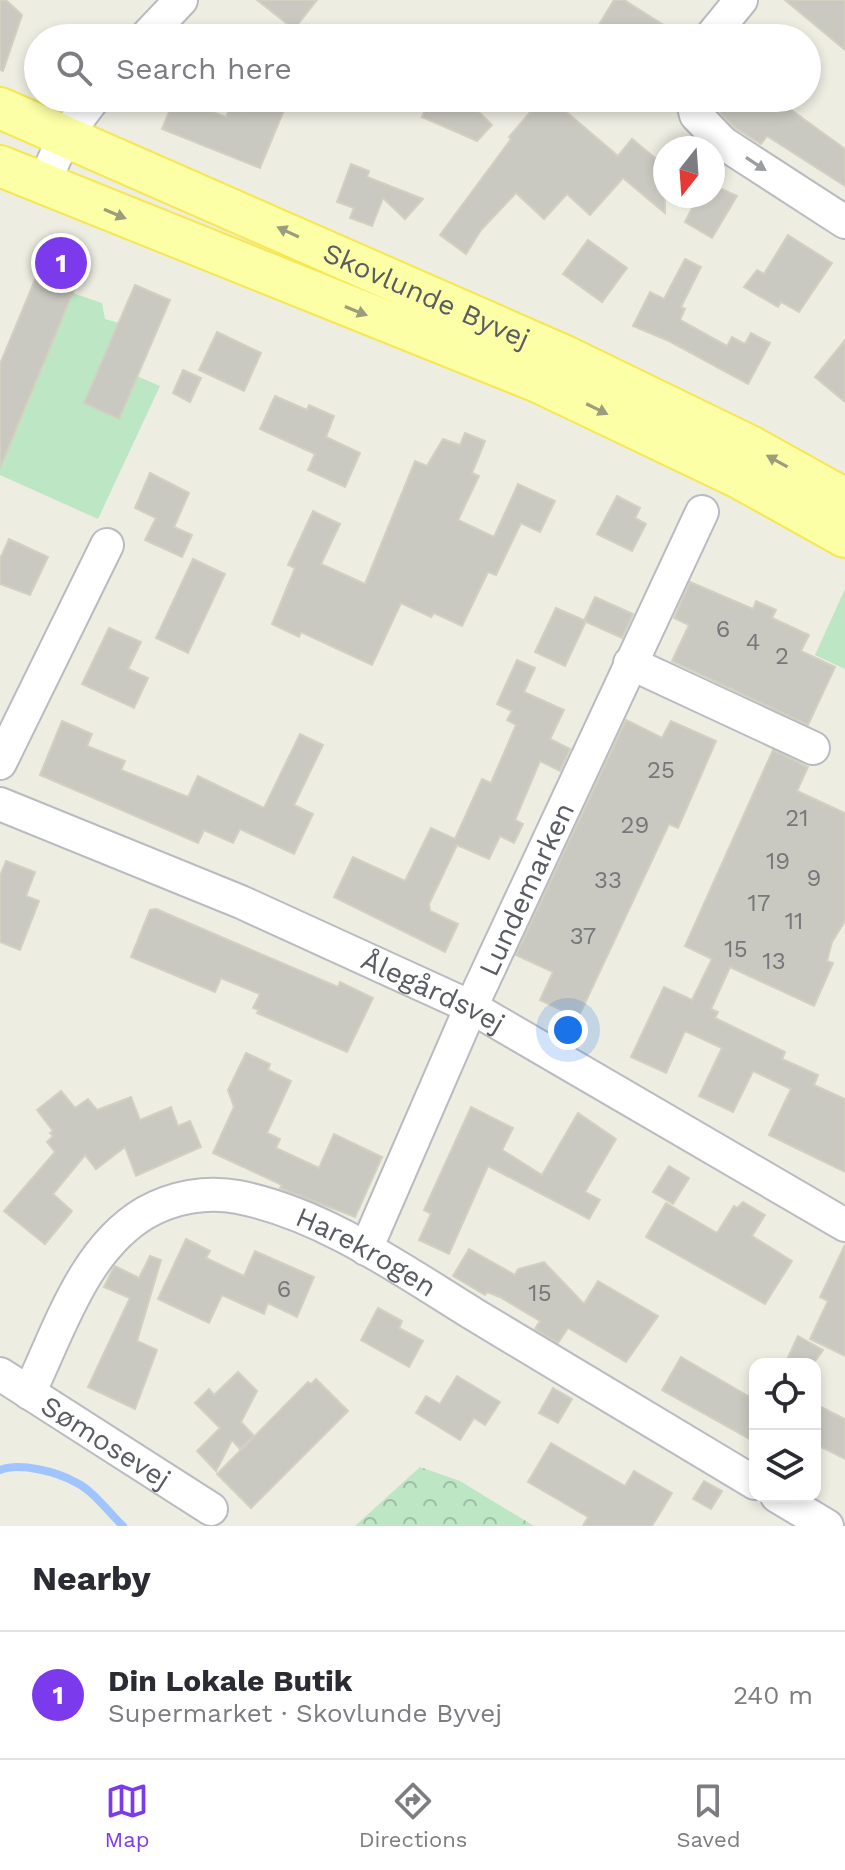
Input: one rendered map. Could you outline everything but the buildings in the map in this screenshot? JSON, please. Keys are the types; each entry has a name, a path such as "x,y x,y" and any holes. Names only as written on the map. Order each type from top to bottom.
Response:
{"main road":[{"name":"Skovlunde Byvej","path":"0,108 565,356 750,446 845,499"},
{"name":"Skovlunde Byvej","path":"0,166 550,388 741,479 845,537"}],"street":[{"path":"158,24 181,0"},
{"path":"721,24 741,0"},
{"path":"43,184 65,136 83,112"},
{"path":"695,112 723,143 845,222"},
{"name":"Lundemarken","path":"366,1249 471,1007 702,512"},
{"path":"0,763 107,545"},
{"path":"630,663 813,748"},
{"name":"Ålegårdsvej","path":"0,804 241,902 471,1007 845,1225"},
{"name":"Harekrogen","path":"29,1393 90,1266 121,1231 146,1212 192,1195 237,1197 284,1210 366,1249 749,1479"},
{"name":"Sømosevej","path":"0,1374 211,1509"},
{"path":"787,1502 827,1526"}],"green space":[{"path":"73,293 102,303 105,319 119,323 84,403 119,418 137,376 160,386 98,519 0,475 0,434 15,434"},
{"path":"845,589 845,669 815,655"},
{"path":"420,1467 460,1481 534,1526 355,1526"}],"waterway":[{"path":"0,1470 28,1468 67,1478 88,1490 123,1526"}],"place":[{"name":"Din Lokale Butik","path":"61,263"}]}
